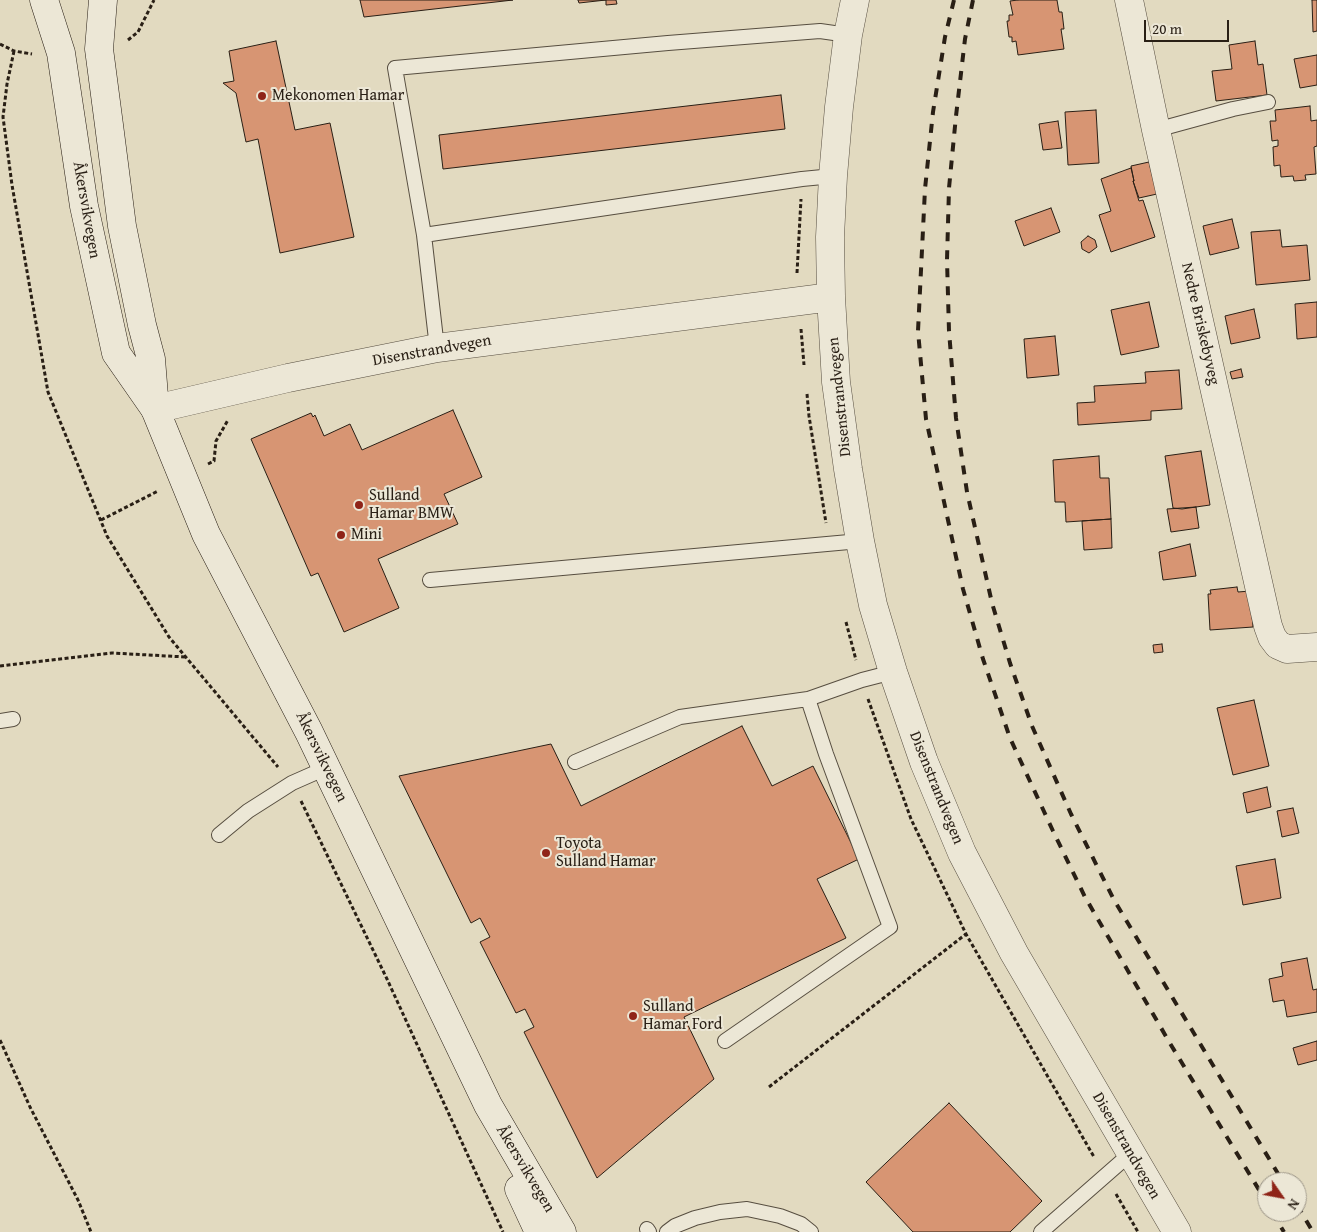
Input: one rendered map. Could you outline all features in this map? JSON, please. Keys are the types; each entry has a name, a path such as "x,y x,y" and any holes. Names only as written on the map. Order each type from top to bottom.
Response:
{"street":[{"name":"Åkersvikvegen","path":"44,0 64,68 84,206 116,353 155,408 206,534 309,732 488,1106 562,1232"},
{"name":"Åkersvikvegen","path":"103,0 100,49 109,125 122,226 142,325 151,359 155,408"},
{"name":"Disenstrandvegen","path":"856,0 848,35 838,107 830,237 831,297 836,382 860,542 873,605 892,672 924,762 962,853 1014,953 1177,1232"},
{"name":"Nedre Briskebyveg","path":"1129,0 1156,130 1268,626 1272,637 1278,645 1287,649 1317,647"},
{"name":"Disenstrandvegen","path":"155,408 288,378 437,348 831,297"},
{"name":"Åkersvikvegen","path":"488,1106 516,1181 539,1232"}],"lane":[{"path":"437,348 424,235 394,68 820,31 848,35"},
{"path":"1156,130 1233,109 1268,102"},
{"path":"424,235 833,176"},
{"path":"430,580 860,542"},
{"path":"575,762 680,717 808,699 862,680 892,672"},
{"path":"725,1041 890,926 826,754 808,699"},
{"path":"219,835 248,811 292,783 326,768"},
{"path":"1041,1232 1130,1154"},
{"path":"667,1232 675,1226 695,1218 720,1212 746,1209 780,1216 801,1224 811,1232"}],"path":[{"path":"124,43 138,32 154,0"},
{"path":"0,44 14,51 35,54"},
{"path":"14,51 2,117 48,392 107,536 169,637 292,783 387,979 504,1232"},
{"path":"0,666 112,654 186,657"},
{"path":"769,1088 966,934"},
{"path":"0,1040 30,1107 78,1200 91,1232"}],"building":[{"path":"360,0 513,0 364,17"},
{"path":"578,0 606,0 579,3"},
{"path":"606,0 616,0 617,4 606,5"},
{"path":"1057,0 1059,12 1062,12 1064,29 1061,29 1064,49 1018,55 1016,41 1012,42 1012,37 1009,37 1007,21 1009,21 1009,15 1013,15 1010,1"},
{"path":"1312,0 1317,0 1317,31 1313,32"},
{"path":"276,41 295,130 330,123 354,237 280,253 258,139 246,142 236,93 223,83 234,81 229,51"},
{"path":"1255,41 1258,65 1263,64 1267,95 1216,101 1212,71 1232,69 1229,45"},
{"path":"1317,55 1317,85 1300,88 1294,59"},
{"path":"781,95 785,129 443,169 439,135"},
{"path":"1310,106 1311,121 1317,120 1317,146 1314,147 1316,174 1305,175 1306,180 1294,181 1293,176 1281,177 1280,165 1274,166 1273,147 1278,146 1278,140 1272,141 1270,121 1276,121 1275,110"},
{"path":"1096,110 1099,163 1068,165 1065,112"},
{"path":"1058,121 1062,148 1043,150 1039,124"},
{"path":"1149,162 1157,194 1139,198 1133,181 1131,166"},
{"path":"1131,168 1139,201 1143,200 1155,237 1111,252 1099,215 1111,211 1101,179"},
{"path":"1051,208 1060,232 1024,246 1015,221"},
{"path":"1232,219 1239,248 1210,255 1203,226"},
{"path":"1280,230 1282,247 1307,245 1310,280 1256,285 1251,232"},
{"path":"1088,236 1095,240 1097,247 1089,253 1082,249 1081,242"},
{"path":"1149,302 1159,347 1121,355 1111,310"},
{"path":"1317,302 1317,337 1297,339 1295,304"},
{"path":"1254,309 1260,338 1231,344 1225,316"},
{"path":"1055,336 1059,375 1027,378 1024,339"},
{"path":"1241,369 1243,377 1232,379 1230,372"},
{"path":"1179,370 1182,409 1151,411 1151,420 1078,425 1077,403 1095,402 1094,386 1146,383 1145,372"},
{"path":"453,410 482,477 444,494 458,524 378,559 399,608 344,632 318,573 311,576 251,439 311,413 313,417 315,415 324,436 350,424 362,450"},
{"path":"1201,451 1210,505 1182,509 1173,508 1165,456"},
{"path":"1099,456 1100,478 1109,478 1111,519 1066,522 1065,502 1055,502 1053,460"},
{"path":"1196,507 1199,528 1171,532 1167,509"},
{"path":"1111,519 1112,548 1084,550 1082,521"},
{"path":"1190,544 1196,576 1163,580 1159,552"},
{"path":"1237,587 1238,592 1250,591 1253,627 1210,630 1208,594 1211,594 1210,590"},
{"path":"1162,644 1163,652 1154,653 1153,645"},
{"path":"1254,700 1269,766 1233,775 1217,708"},
{"path":"742,726 772,786 813,766 859,859 817,879 846,938 684,1017 714,1079 597,1178 524,1032 534,1027 525,1009 516,1013 480,942 490,937 480,918 471,923 399,776 551,744 581,806"},
{"path":"1267,787 1271,807 1247,813 1243,793"},
{"path":"1293,808 1299,833 1282,837 1277,811"},
{"path":"1275,859 1281,898 1243,905 1236,866"},
{"path":"1307,958 1313,990 1317,989 1317,1012 1287,1017 1284,1000 1273,1002 1269,979 1283,976 1281,963"},
{"path":"1317,1041 1317,1060 1298,1065 1293,1048"},
{"path":"949,1103 1042,1201 1010,1232 913,1232 866,1182"}],"railway":[{"path":"954,0 945,37 933,112 925,189 918,331 926,419 963,589 983,659 1010,738 1085,897 1171,1045 1257,1187"},
{"path":"973,0 965,39 949,188 947,260 949,331 956,418 967,492 992,603 1032,726 1071,814 1114,900 1277,1172"},
{"path":"1278,1222 1284,1232"},
{"path":"1307,1222 1313,1232"}],"place":[{"name":"Mekonomen Hamar","path":"262,96"},
{"name":"Sulland Hamar BMW","path":"359,505"},
{"name":"Mini","path":"341,535"},
{"name":"Toyota Sulland Hamar","path":"546,853"},
{"name":"Sulland Hamar Ford","path":"633,1016"}]}
